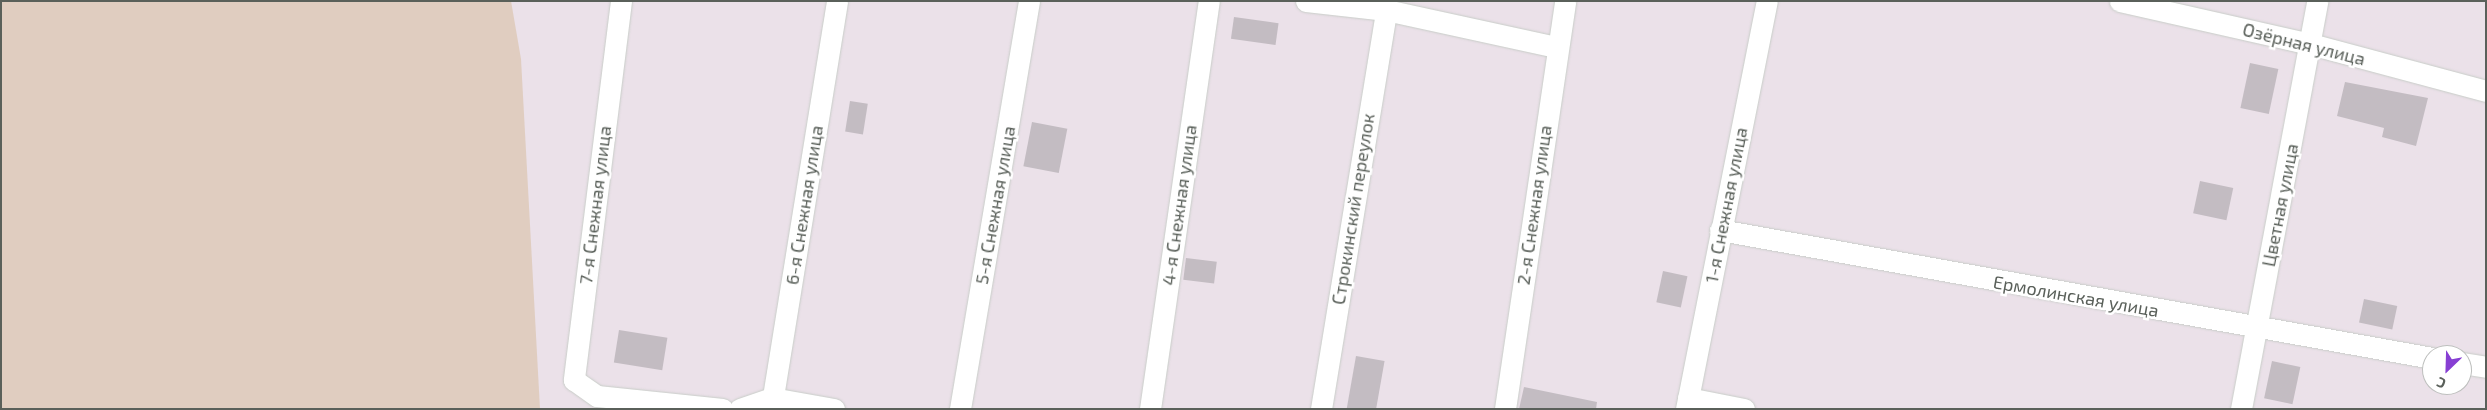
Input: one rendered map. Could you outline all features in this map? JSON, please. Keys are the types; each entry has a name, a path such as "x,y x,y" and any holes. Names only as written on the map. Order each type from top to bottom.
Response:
{"street":[{"name":"7-я Снежная улица","path":"621,1 574,380 598,396 722,409"},
{"name":"6-я Снежная улица","path":"772,404 837,1"},
{"name":"5-я Снежная улица","path":"960,409 1029,1"},
{"name":"4-я Снежная улица","path":"1150,409 1209,1"},
{"path":"1306,1 1386,10 1556,47"},
{"name":"2-я Снежная улица","path":"1505,409 1556,47 1565,1"},
{"name":"1-я Снежная улица","path":"1687,403 1767,1"},
{"name":"Озёрная улица","path":"2120,1 2311,44 2486,92"},
{"name":"Цветная улица","path":"2241,409 2311,44 2317,1"},
{"name":"Строкинский переулок","path":"1320,409 1386,10"},
{"name":"Ермолинская улица","path":"1720,230 2255,329 2422,356"},
{"path":"2472,365 2486,367"},
{"path":"1687,403 1744,409"},
{"path":"740,409 772,404 834,409"}],"shaded area":[{"path":"1,1 511,1 521,59 540,409 1,409"}],"building":[{"path":"1234,17 1279,23 1276,45 1231,39"},
{"path":"2250,63 2278,69 2269,114 2240,108"},
{"path":"2345,82 2428,98 2416,146 2382,137 2384,128 2337,116"},
{"path":"850,101 868,104 863,134 845,132"},
{"path":"1032,122 1067,129 1059,173 1023,166"},
{"path":"2200,181 2233,188 2226,220 2193,213"},
{"path":"1186,258 1217,262 1214,284 1183,280"},
{"path":"1663,271 1687,276 1681,307 1656,302"},
{"path":"2364,299 2397,306 2392,330 2359,322"},
{"path":"619,330 667,338 662,370 614,363"},
{"path":"1356,356 1385,361 1376,409 1347,409"},
{"path":"2272,361 2300,367 2292,404 2264,398"},
{"path":"1524,387 1597,402 1596,409 1519,409"}]}
